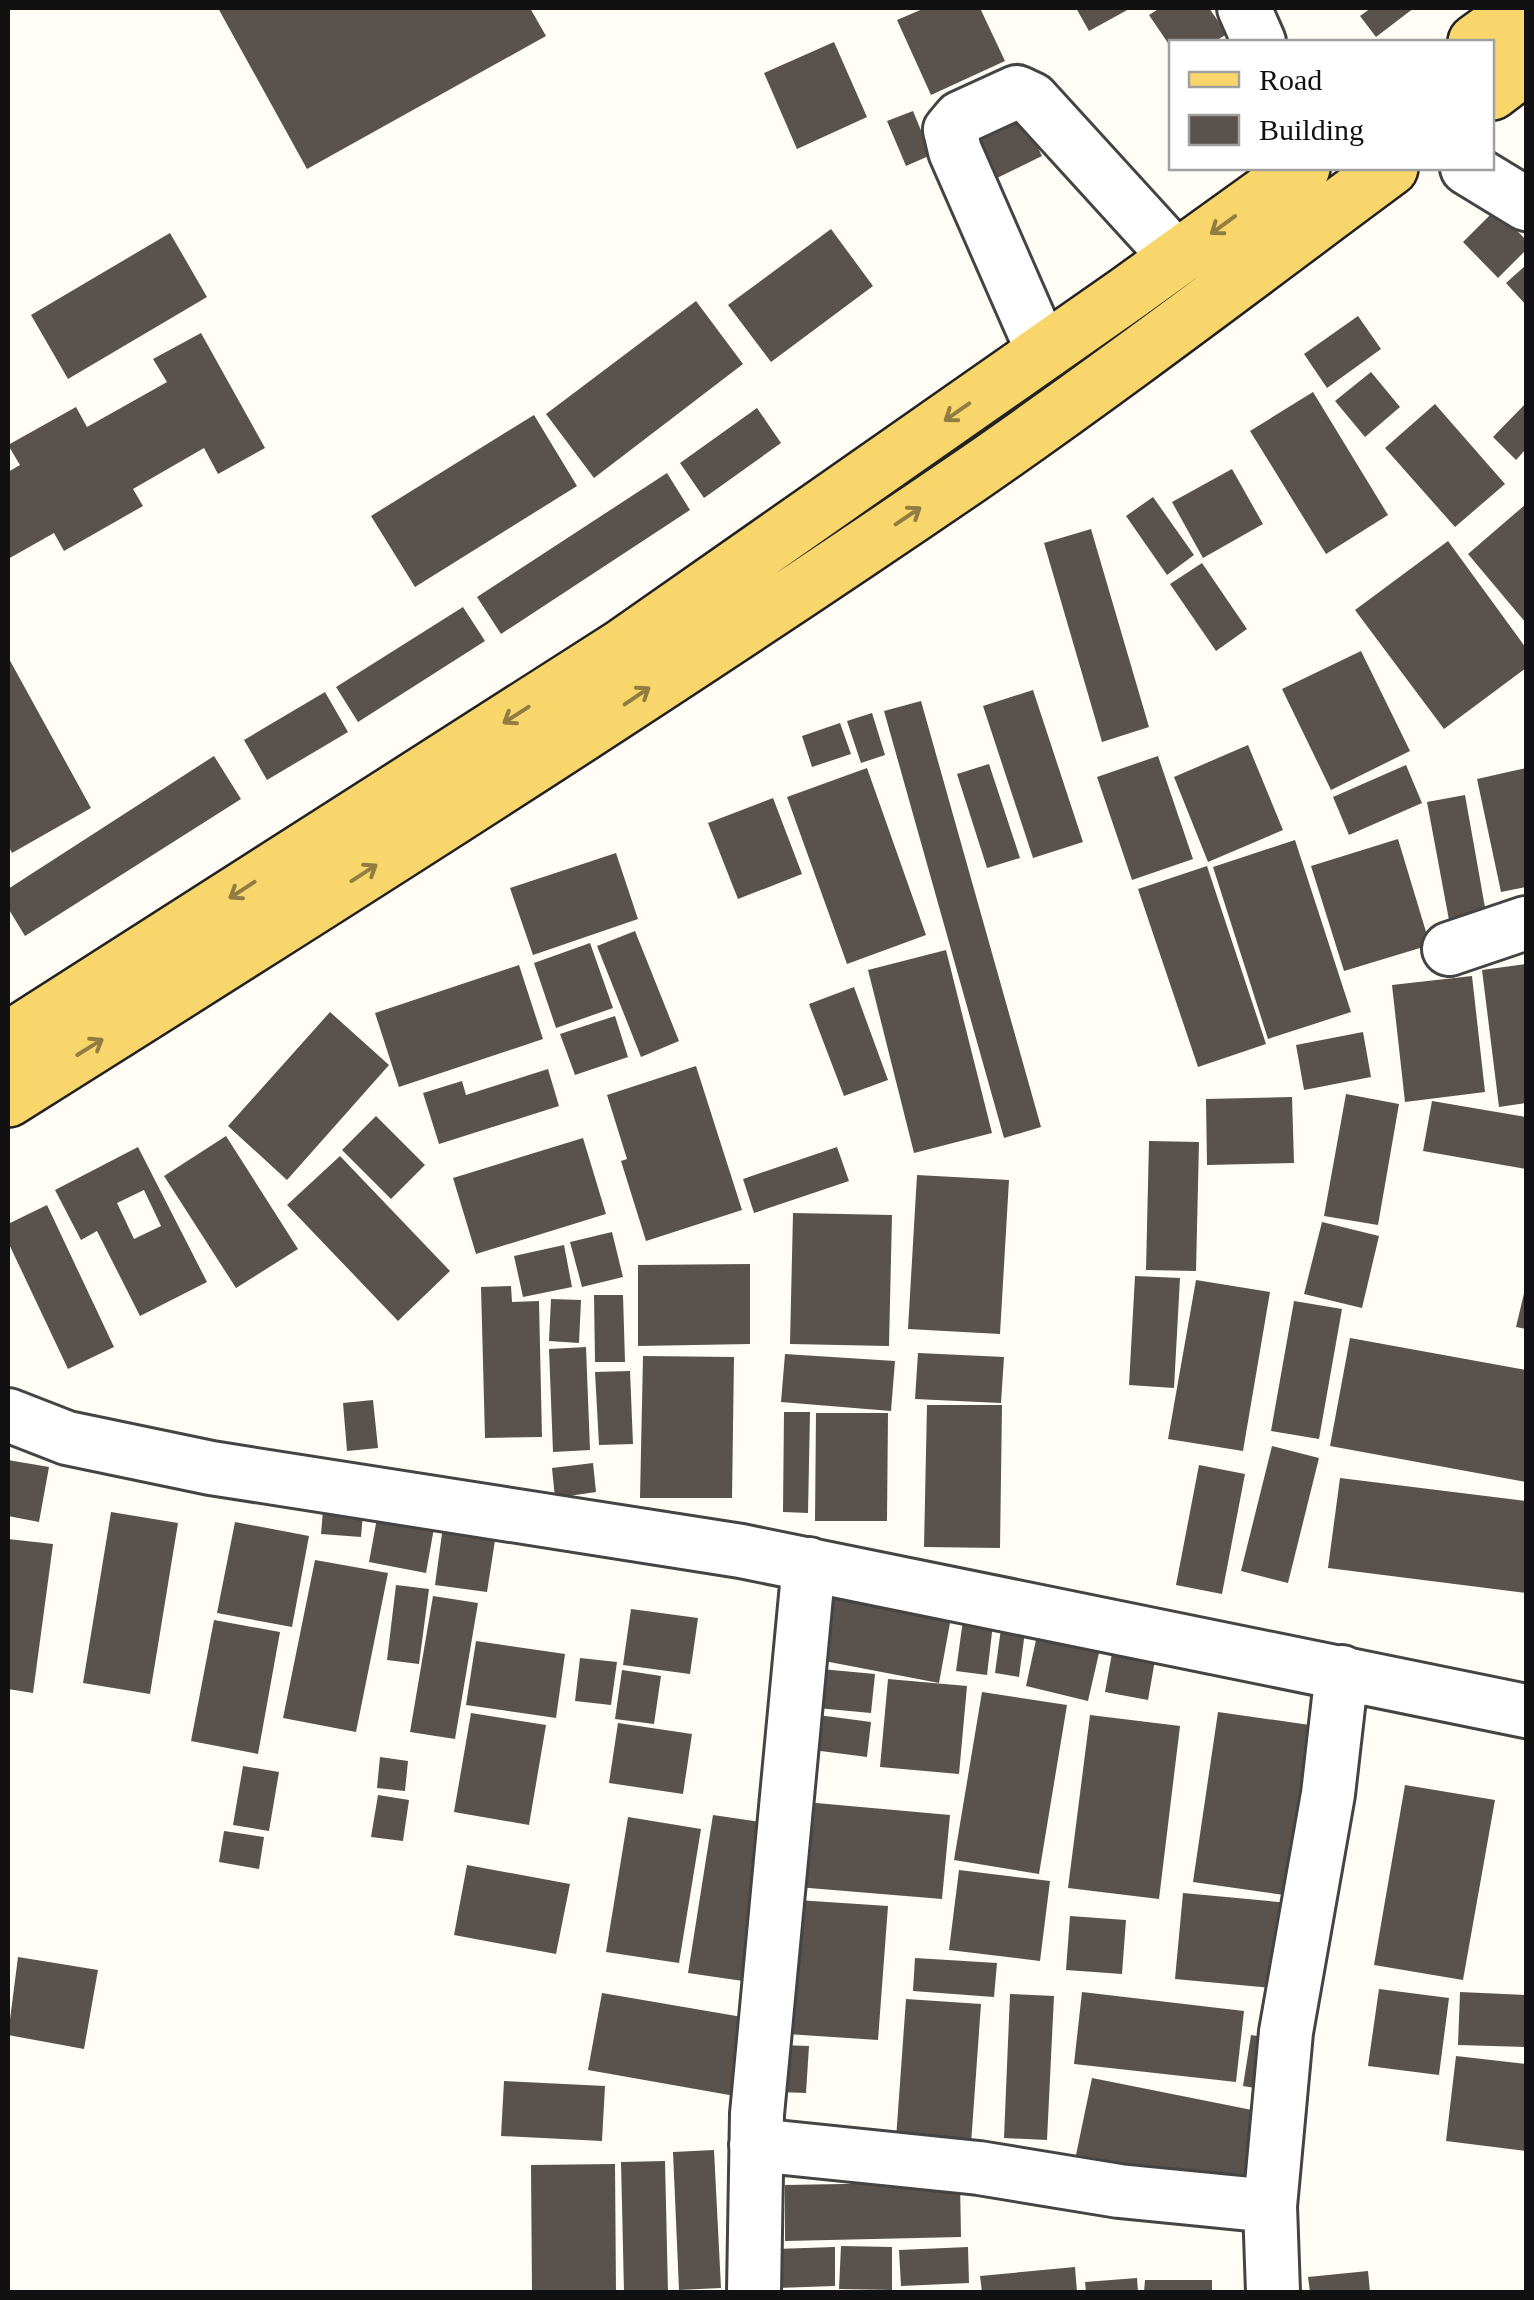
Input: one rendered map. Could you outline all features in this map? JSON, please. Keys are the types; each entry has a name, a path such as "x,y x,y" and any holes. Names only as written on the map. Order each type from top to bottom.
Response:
{"main road":[{"path":"1479,40 1523,8"},
{"path":"1494,90 1526,66"},
{"path":"8,1040 621,648 1299,170"},
{"path":"8,1099 532,766 971,474 1387,170"}],"street":[{"path":"1244,8 1258,40"},
{"path":"1043,352 955,151 950,130 960,118 1017,92 1032,99 1176,258"},
{"path":"1470,170 1526,204"},
{"path":"1449,948 1526,923"},
{"path":"8,1415 66,1438 211,1468 808,1564 1526,1712"},
{"path":"754,2292 756,2145 808,1564"},
{"path":"1273,2292 1270,2206 1286,2032 1328,1794 1342,1672"},
{"path":"756,2145 979,2168 1119,2191 1270,2206"}],"building":[{"path":"218,8 530,8 546,36 307,169"},
{"path":"925,8 980,8 1005,61 931,95 897,20"},
{"path":"1076,8 1131,8 1089,31"},
{"path":"1160,8 1209,8 1227,34 1217,40 1169,40 1169,45 1149,15"},
{"path":"1371,8 1414,8 1376,37 1360,16"},
{"path":"834,42 867,117 797,149 764,73"},
{"path":"1018,107 1042,156 995,179 971,130"},
{"path":"913,111 931,155 906,166 887,121"},
{"path":"1496,209 1526,240 1526,250 1498,278 1463,242"},
{"path":"831,229 873,286 771,362 728,305"},
{"path":"170,233 207,297 68,379 31,315"},
{"path":"1526,265 1526,305 1506,283"},
{"path":"696,301 743,364 594,478 546,414"},
{"path":"1358,316 1381,349 1327,388 1304,354"},
{"path":"201,333 265,448 218,474 204,448 133,489 143,506 64,551 54,533 8,559 8,472 20,465 8,445 76,407 87,427 167,382 153,359"},
{"path":"1371,372 1400,407 1365,437 1335,401"},
{"path":"1313,392 1388,515 1326,554 1250,431"},
{"path":"1526,403 1526,449 1516,460 1493,437"},
{"path":"1435,404 1505,484 1455,527 1385,448"},
{"path":"757,408 781,443 704,498 680,463"},
{"path":"534,415 577,486 415,587 371,516"},
{"path":"1232,469 1263,524 1203,558 1172,502"},
{"path":"667,473 690,510 501,634 477,597"},
{"path":"1153,497 1194,555 1167,575 1126,516"},
{"path":"1526,504 1526,623 1468,554"},
{"path":"1091,529 1149,727 1102,742 1044,543"},
{"path":"1448,541 1526,648 1526,668 1444,729 1355,610"},
{"path":"1202,563 1247,629 1216,651 1170,584"},
{"path":"463,607 485,641 358,722 336,687"},
{"path":"1361,651 1410,751 1331,790 1282,689"},
{"path":"8,657 91,808 12,853 8,845"},
{"path":"1033,690 1083,842 1033,858 983,706"},
{"path":"325,692 348,732 267,780 244,740"},
{"path":"921,701 1041,1127 1004,1138 884,711"},
{"path":"872,713 885,755 861,763 847,721"},
{"path":"840,723 851,754 812,767 802,736"},
{"path":"1248,745 1283,830 1208,862 1174,777"},
{"path":"214,756 241,799 25,936 8,908 8,889"},
{"path":"1158,756 1193,859 1132,880 1097,777"},
{"path":"989,764 1020,858 987,868 957,774"},
{"path":"1406,765 1422,803 1349,835 1333,797"},
{"path":"867,768 926,935 847,964 787,797"},
{"path":"1526,768 1526,887 1501,892 1477,779"},
{"path":"1465,795 1486,913 1449,920 1427,802"},
{"path":"773,798 802,874 738,899 708,823"},
{"path":"1398,839 1430,945 1344,971 1311,866"},
{"path":"1295,840 1351,1012 1268,1039 1213,867"},
{"path":"616,853 638,919 533,955 510,888"},
{"path":"1207,866 1266,1044 1198,1067 1138,889"},
{"path":"635,931 679,1041 641,1057 597,946"},
{"path":"590,943 613,1008 556,1028 534,963"},
{"path":"946,950 992,1133 914,1153 868,970"},
{"path":"1526,964 1526,1103 1499,1107 1482,970"},
{"path":"519,965 543,1039 399,1087 375,1013"},
{"path":"1472,976 1485,1092 1405,1102 1392,985"},
{"path":"854,987 888,1080 844,1096 809,1004"},
{"path":"330,1012 389,1065 287,1180 228,1126"},
{"path":"615,1016 628,1057 575,1075 560,1034"},
{"path":"1363,1032 1371,1077 1304,1090 1296,1045"},
{"path":"696,1066 742,1210 646,1241 621,1161 627,1159 607,1095"},
{"path":"548,1069 559,1106 439,1144 423,1093 462,1081 466,1095"},
{"path":"1346,1094 1399,1104 1378,1225 1324,1216"},
{"path":"1292,1097 1294,1163 1207,1165 1206,1099"},
{"path":"1432,1101 1526,1117 1526,1169 1423,1151"},
{"path":"376,1116 425,1165 391,1199 342,1150"},
{"path":"226,1136 298,1249 236,1288 164,1176"},
{"path":"583,1138 606,1214 476,1254 453,1178"},
{"path":"1149,1141 1199,1142 1196,1271 1146,1270"},
{"path":"138,1147 207,1282 140,1316 97,1231 81,1240 55,1190","holes":["144,1190 161,1226 134,1239 117,1203"]},
{"path":"837,1147 849,1181 754,1213 743,1179"},
{"path":"340,1156 450,1271 398,1321 287,1205"},
{"path":"917,1175 1009,1180 1000,1334 908,1329"},
{"path":"47,1205 114,1347 68,1369 8,1242 8,1224"},
{"path":"793,1213 892,1215 889,1346 790,1344"},
{"path":"1322,1222 1379,1236 1362,1308 1304,1294"},
{"path":"612,1232 623,1277 582,1287 570,1242"},
{"path":"564,1245 572,1287 523,1297 514,1256"},
{"path":"750,1264 750,1344 638,1346 638,1265"},
{"path":"1135,1276 1180,1278 1174,1388 1129,1385"},
{"path":"1196,1280 1270,1292 1243,1451 1168,1439"},
{"path":"511,1286 512,1302 539,1301 542,1437 485,1438 481,1287"},
{"path":"1526,1289 1526,1329 1516,1327"},
{"path":"594,1295 623,1295 625,1362 595,1362"},
{"path":"551,1299 581,1300 579,1343 549,1341"},
{"path":"1294,1301 1342,1309 1319,1439 1271,1431"},
{"path":"1350,1338 1526,1370 1526,1482 1330,1446"},
{"path":"586,1347 590,1450 553,1452 549,1349"},
{"path":"918,1353 1004,1357 1001,1403 915,1399"},
{"path":"785,1354 895,1361 891,1411 781,1402"},
{"path":"643,1356 734,1357 732,1498 640,1498"},
{"path":"630,1371 633,1444 599,1445 595,1372"},
{"path":"373,1400 378,1448 347,1451 343,1403"},
{"path":"927,1405 1002,1405 1000,1548 924,1547"},
{"path":"784,1412 810,1412 808,1513 783,1512"},
{"path":"816,1413 888,1413 887,1521 815,1521"},
{"path":"1272,1446 1319,1458 1288,1583 1241,1571"},
{"path":"8,1460 49,1467 39,1522 8,1516"},
{"path":"593,1463 596,1492 555,1498 552,1468"},
{"path":"1199,1465 1245,1474 1222,1594 1176,1585"},
{"path":"1340,1478 1526,1501 1526,1593 1328,1568"},
{"path":"324,1499 364,1502 361,1537 321,1534"},
{"path":"111,1512 178,1523 150,1694 83,1683"},
{"path":"377,1518 434,1528 426,1573 369,1562"},
{"path":"235,1522 309,1536 292,1627 217,1613"},
{"path":"443,1526 496,1534 487,1592 435,1585"},
{"path":"8,1539 53,1544 33,1693 8,1689"},
{"path":"315,1560 388,1573 356,1732 283,1718"},
{"path":"396,1585 429,1589 419,1664 387,1660"},
{"path":"832,1591 952,1612 939,1683 819,1660"},
{"path":"433,1596 478,1603 455,1739 410,1732"},
{"path":"631,1609 698,1618 690,1674 623,1665"},
{"path":"214,1620 280,1632 258,1754 191,1741"},
{"path":"963,1620 993,1624 987,1675 956,1671"},
{"path":"1002,1621 1026,1624 1019,1677 995,1673"},
{"path":"1039,1626 1102,1640 1088,1701 1026,1686"},
{"path":"476,1641 565,1654 556,1718 466,1705"},
{"path":"1112,1653 1155,1660 1148,1700 1105,1692"},
{"path":"580,1658 617,1662 611,1705 575,1701"},
{"path":"821,1669 875,1674 871,1713 817,1708"},
{"path":"622,1670 661,1676 654,1724 615,1719"},
{"path":"888,1679 967,1686 959,1774 880,1767"},
{"path":"982,1692 1067,1705 1039,1874 954,1860"},
{"path":"1218,1712 1310,1725 1284,1895 1193,1882"},
{"path":"471,1713 546,1725 529,1825 454,1812"},
{"path":"818,1715 871,1722 867,1757 813,1750"},
{"path":"1090,1715 1180,1726 1159,1899 1068,1888"},
{"path":"618,1723 692,1734 683,1794 609,1783"},
{"path":"380,1757 408,1761 405,1791 377,1788"},
{"path":"243,1766 279,1772 269,1831 233,1825"},
{"path":"1405,1785 1495,1800 1463,1980 1374,1965"},
{"path":"378,1795 409,1800 403,1841 371,1837"},
{"path":"805,1802 950,1815 942,1899 797,1887"},
{"path":"713,1815 767,1823 743,1981 688,1973"},
{"path":"628,1817 701,1829 679,1963 606,1952"},
{"path":"224,1831 264,1837 259,1869 219,1862"},
{"path":"467,1865 570,1884 556,1954 454,1935"},
{"path":"959,1870 1050,1881 1040,1961 949,1950"},
{"path":"1183,1893 1290,1903 1282,1989 1175,1979"},
{"path":"797,1900 888,1906 878,2040 787,2034"},
{"path":"1070,1916 1126,1920 1122,1974 1066,1970"},
{"path":"18,1957 98,1970 84,2049 8,2035"},
{"path":"915,1958 997,1963 994,1997 913,1991"},
{"path":"1379,1989 1449,1998 1439,2075 1368,2066"},
{"path":"1082,1992 1244,2011 1236,2082 1074,2064"},
{"path":"1460,1992 1526,1995 1526,2047 1458,2045"},
{"path":"602,1993 748,2018 735,2096 588,2070"},
{"path":"1010,1994 1054,1996 1047,2140 1004,2138"},
{"path":"906,1999 981,2004 971,2144 896,2139"},
{"path":"1251,2035 1282,2040 1274,2091 1243,2086"},
{"path":"781,2045 809,2046 806,2093 779,2092"},
{"path":"1456,2056 1526,2064 1526,2151 1446,2141"},
{"path":"1092,2078 1262,2112 1246,2189 1076,2155"},
{"path":"504,2081 605,2086 602,2141 501,2136"},
{"path":"714,2150 721,2288 679,2290 673,2152"},
{"path":"665,2161 668,2292 624,2292 621,2162"},
{"path":"615,2164 616,2292 532,2292 531,2165"},
{"path":"960,2182 961,2237 785,2241 785,2185"},
{"path":"841,2246 892,2247 892,2290 839,2289"},
{"path":"835,2247 835,2286 776,2288 775,2249"},
{"path":"968,2247 969,2283 901,2286 899,2250"},
{"path":"1075,2267 1077,2292 982,2292 980,2276"},
{"path":"1368,2271 1370,2292 1310,2292 1308,2277"},
{"path":"1137,2278 1138,2292 1086,2292 1085,2282"},
{"path":"1145,2280 1212,2280 1212,2292 1144,2292"}]}
